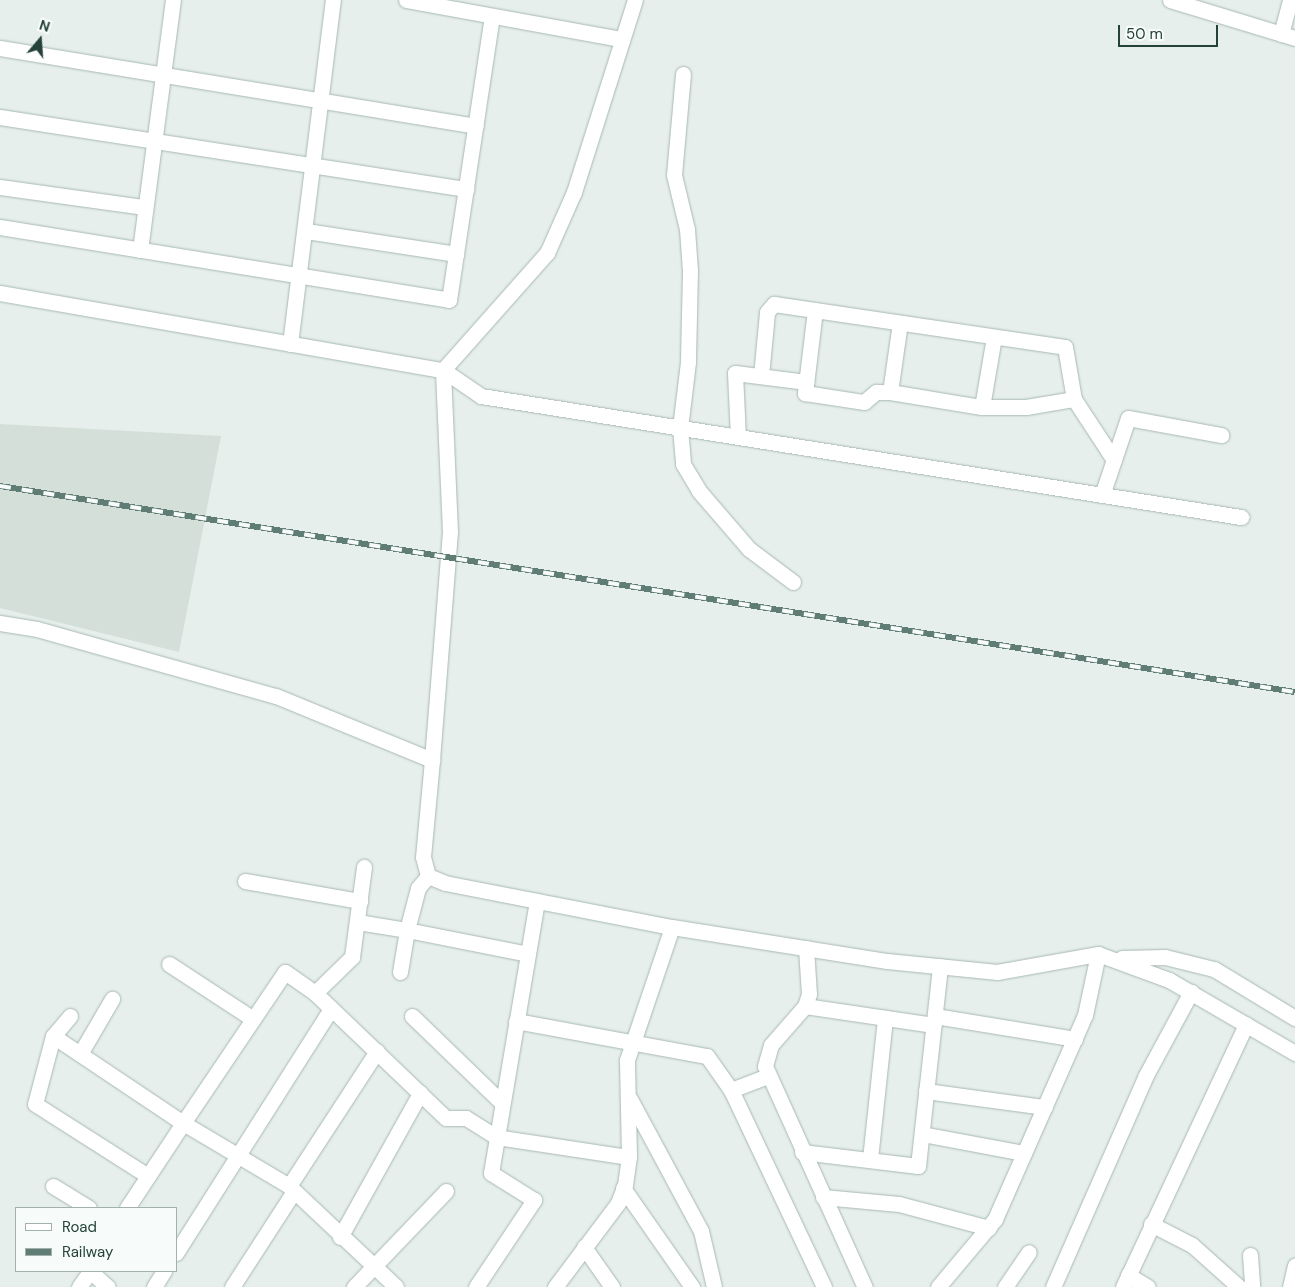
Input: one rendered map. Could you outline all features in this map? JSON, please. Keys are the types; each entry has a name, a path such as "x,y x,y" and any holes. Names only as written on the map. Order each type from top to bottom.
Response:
{"street":[{"path":"140,250 173,0"},
{"path":"290,344 324,99 333,0"},
{"path":"406,0 621,39"},
{"path":"428,876 424,857 450,532 443,370 547,253 574,192 621,39 635,0"},
{"path":"1170,0 1288,36 1290,0"},
{"path":"0,227 300,274 449,300 492,17"},
{"path":"0,48 324,99 476,126"},
{"path":"683,74 674,176 686,229 691,316 680,428 689,479 749,549 793,582"},
{"path":"0,117 315,163 466,189"},
{"path":"0,187 145,207"},
{"path":"306,231 456,254"},
{"path":"0,294 443,370 482,396 1242,517"},
{"path":"761,376 767,312 774,304 1065,347 1074,399 1114,460"},
{"path":"815,310 805,392 864,402 876,392 890,392 982,407 1074,399"},
{"path":"890,392 900,323"},
{"path":"982,407 994,337"},
{"path":"738,437 735,373 806,382"},
{"path":"1102,495 1128,418 1221,435"},
{"path":"0,623 38,629 276,696 432,760"},
{"path":"315,993 352,957 364,867"},
{"path":"428,876 537,901 672,927 940,966 997,972 1105,956 1165,957 1214,969 1295,1018"},
{"path":"400,972 407,930 418,888 428,876"},
{"path":"245,881 360,901"},
{"path":"476,1287 534,1200 490,1172 537,901"},
{"path":"358,922 528,954"},
{"path":"555,1287 624,1188 629,1158 626,1060 672,927"},
{"path":"806,948 809,994 805,1006 771,1046 765,1066 864,1287"},
{"path":"1105,956 1191,992 1295,1053"},
{"path":"938,1287 989,1228 1075,1039 1105,956"},
{"path":"169,964 254,1018"},
{"path":"802,1152 918,1166 940,966"},
{"path":"128,1207 285,972 315,993 446,1118 466,1118 496,1137 629,1158"},
{"path":"1053,1287 1145,1077 1191,992"},
{"path":"80,1054 112,999"},
{"path":"805,1006 885,1018 934,1020 1075,1039"},
{"path":"178,1250 240,1157 331,1009"},
{"path":"70,1016 53,1036 35,1104 148,1176"},
{"path":"412,1016 502,1102"},
{"path":"870,1159 885,1018"},
{"path":"516,1021 707,1056 730,1090 824,1287"},
{"path":"1148,1287 1125,1281 1246,1024"},
{"path":"53,1036 183,1123 291,1189 372,1268 396,1287"},
{"path":"232,1287 377,1051"},
{"path":"730,1090 768,1076"},
{"path":"926,1091 1045,1107"},
{"path":"340,1237 420,1093"},
{"path":"627,1093 701,1231 714,1287"},
{"path":"922,1134 1024,1153"},
{"path":"53,1186 87,1207"},
{"path":"624,1188 692,1287"},
{"path":"354,1287 446,1190"},
{"path":"823,1197 899,1204 989,1228"},
{"path":"1151,1224 1192,1245 1239,1287"},
{"path":"584,1247 612,1287"},
{"path":"1005,1287 1029,1252"},
{"path":"1250,1255 1252,1287"},
{"path":"1290,1287 1295,1266"},
{"path":"79,1287 89,1272"},
{"path":"91,1272 108,1287"},
{"path":"154,1287 163,1272"}],"shaded area":[{"path":"0,424 221,436 179,652 0,608"}],"railway":[{"path":"0,486 1295,692"}]}
